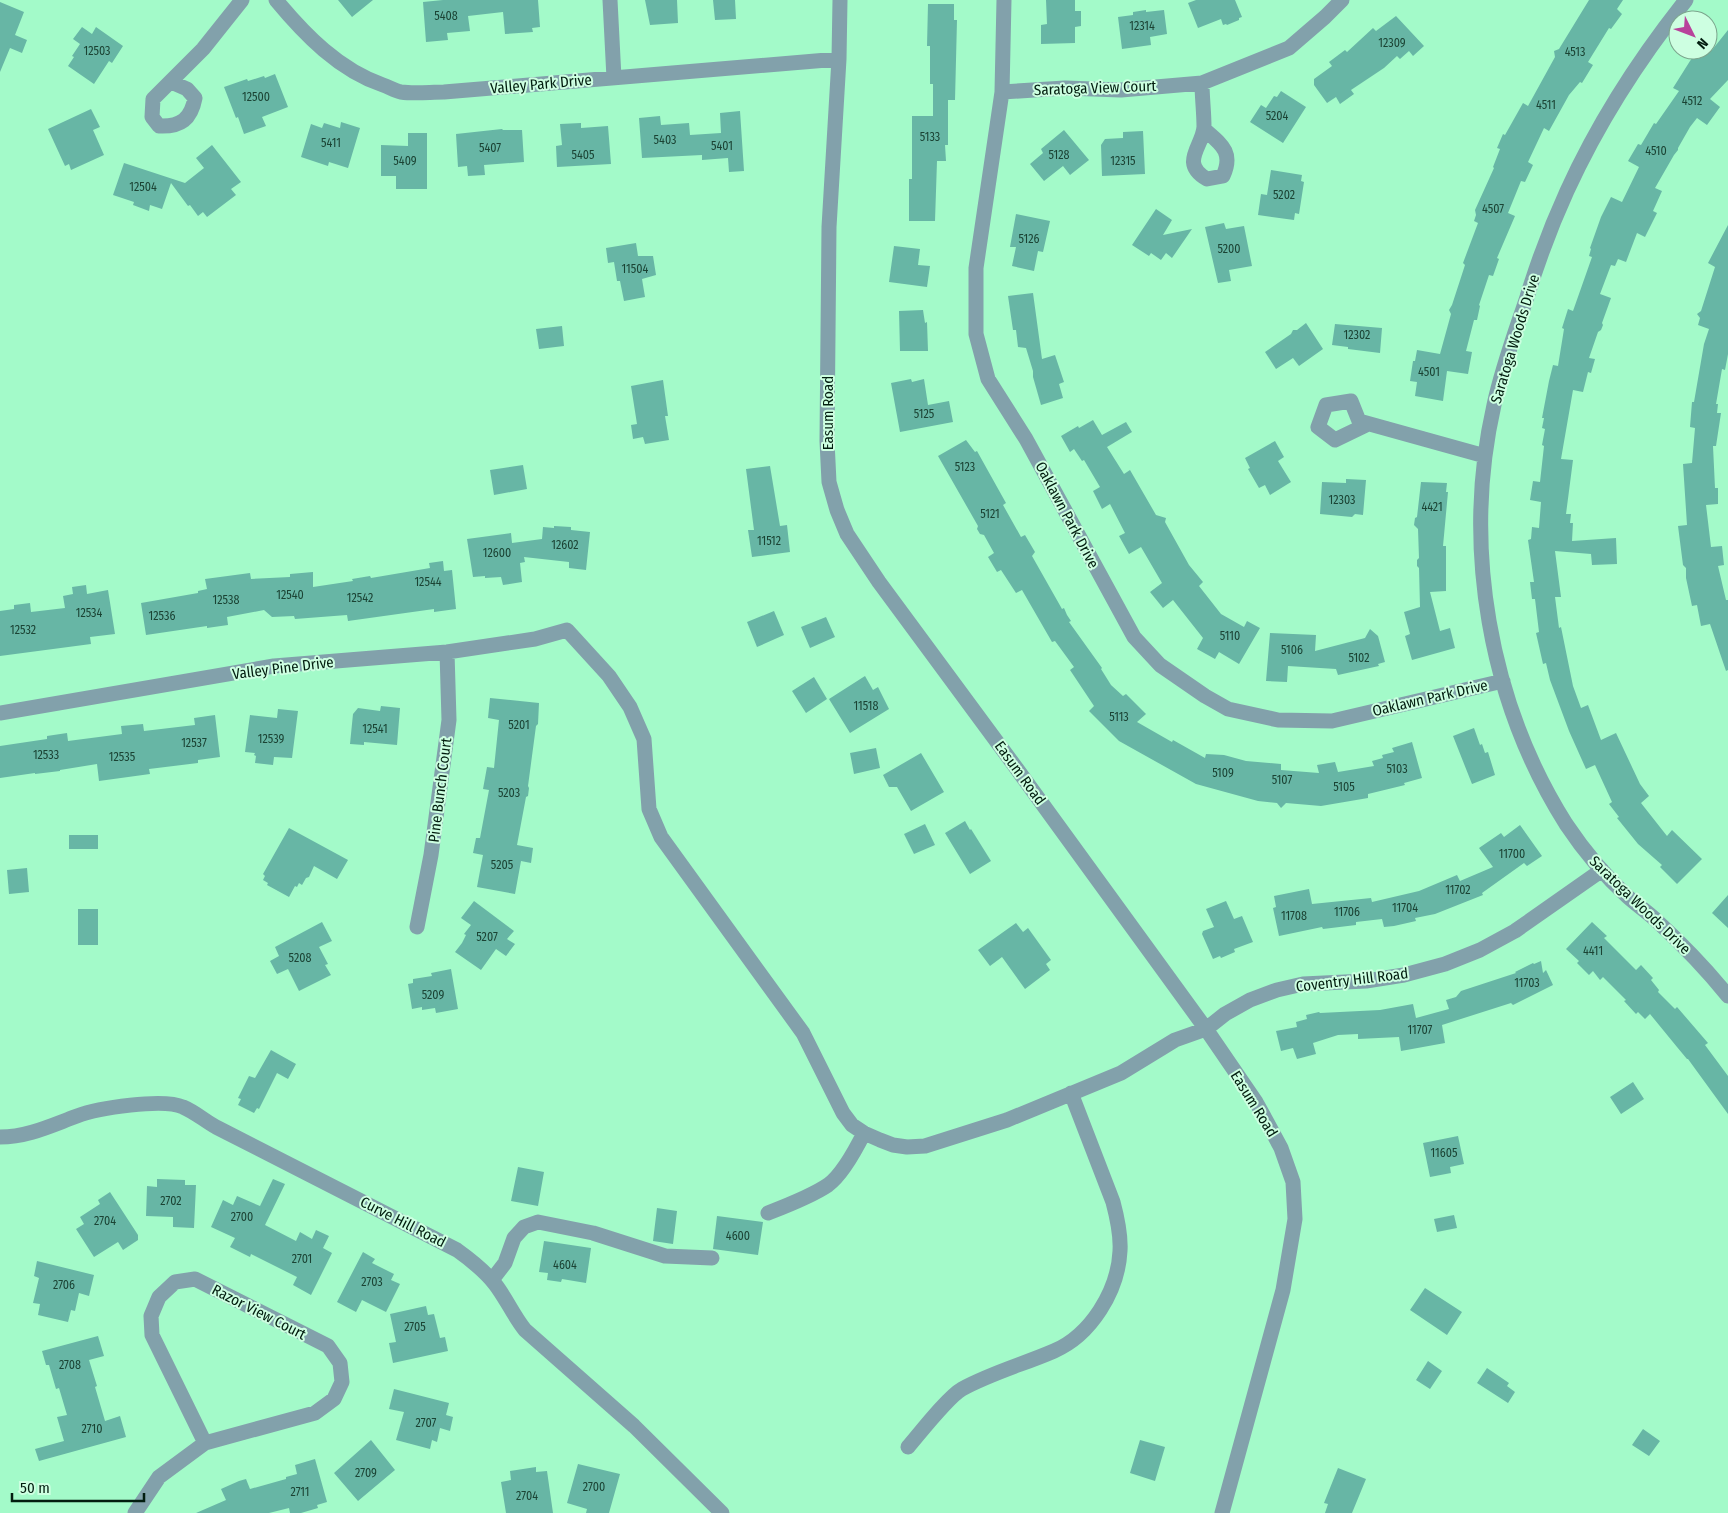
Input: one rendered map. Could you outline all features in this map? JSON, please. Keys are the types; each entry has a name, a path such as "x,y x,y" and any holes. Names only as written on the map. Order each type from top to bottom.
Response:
{"street":[{"path":"171,82 202,49 242,0"},
{"name":"Valley Park Drive","path":"276,0 315,42 343,65 370,81 401,92 444,92 838,60"},
{"path":"610,0 614,78"},
{"name":"Easum Road","path":"840,0 829,227 827,441 829,482 837,510 847,534 879,582 1012,761 1206,1029 1256,1102 1281,1148 1293,1182 1295,1219 1283,1290 1222,1513"},
{"name":"Oaklawn Park Drive","path":"1004,0 1002,92 976,268 976,334 988,379 1026,439 1134,638 1160,665 1204,696 1228,709 1278,720 1332,721 1503,681"},
{"name":"Saratoga View Court","path":"1002,92 1064,88 1121,90 1202,83 1289,48 1342,0"},
{"name":"Saratoga Woods Drive","path":"1686,0 1662,30 1627,82 1595,135 1566,192 1542,250 1506,360 1494,407 1485,456 1481,524 1483,573 1491,632 1503,681 1522,736 1542,780 1566,823 1594,864 1628,898 1656,920 1725,987"},
{"path":"1202,83 1204,129"},
{"path":"1366,425 1335,440 1318,427 1326,405 1351,401 1360,421 1485,456"},
{"name":"Valley Pine Drive","path":"0,712 274,666 447,652 535,639 567,630 609,676 630,707 644,739 650,809 661,837 803,1033 843,1113 852,1125 864,1133"},
{"name":"Pine Bunch Court","path":"417,927 431,855 446,748 449,720 447,652"},
{"name":"Coventry Hill Road","path":"864,1133 894,1145 907,1147 924,1146 1007,1120 1121,1073 1175,1040 1206,1029 1225,1014 1250,1000 1276,990 1303,984 1366,981 1404,975 1445,964 1480,950 1515,931 1602,870"},
{"path":"908,1447 960,1390 1056,1350 1079,1336 1107,1298 1117,1272 1121,1250 1117,1220 1113,1202 1071,1093"},
{"name":"Curve Hill Road","path":"0,1137 26,1135 80,1114 104,1109 147,1104 170,1104 183,1107 216,1127 457,1250 477,1264 492,1280 525,1330 634,1426 722,1513"},
{"path":"768,1213 829,1184 850,1160 864,1133"},
{"path":"492,1280 505,1263 514,1238 524,1227 538,1222 593,1233 665,1256 712,1258"},
{"name":"Razor View Court","path":"135,1513 159,1477 205,1443 315,1414 334,1399 342,1382 340,1363 328,1346 195,1279 175,1282 159,1297 151,1316 152,1335 205,1443"}],"building":[{"path":"338,0 373,0 352,17"},
{"path":"443,0 538,0 540,27 532,28 533,32 505,34 503,12 468,16 470,31 447,33 448,40 426,42 423,2"},
{"path":"645,0 677,0 678,23 650,25"},
{"path":"713,0 735,0 736,19 715,20"},
{"path":"1046,0 1075,0 1075,11 1081,11 1081,26 1075,27 1075,43 1041,44 1041,25 1047,24"},
{"path":"1196,0 1235,0 1242,17 1227,25 1223,25 1221,19 1198,28 1188,3"},
{"path":"1589,0 1623,0 1617,9 1622,14 1611,29 1609,28 1588,62 1593,65 1582,83 1580,82 1569,95 1549,131 1544,128 1528,162 1533,165 1525,182 1521,181 1508,213 1515,216 1497,258 1499,259 1493,276 1489,275 1479,305 1477,320 1474,320 1466,351 1472,352 1468,374 1447,371 1443,401 1415,396 1417,382 1410,381 1413,361 1415,361 1417,350 1440,354 1451,314 1449,310 1465,265 1463,263 1478,223 1474,221 1475,210 1494,168 1500,149 1497,148 1503,134 1505,135 1523,103 1528,106 1555,57 1554,51 1559,49"},
{"path":"0,2 24,12 15,35 27,40 22,53 10,48 0,72"},
{"path":"928,4 954,4 954,20 957,20 955,100 948,100 948,145 945,145 946,161 937,161 935,221 909,221 909,179 912,179 912,116 933,116 933,84 930,84 930,46 927,46"},
{"path":"1146,10 1146,12 1164,10 1167,34 1150,37 1151,45 1122,49 1118,17 1133,15 1133,12"},
{"path":"1396,16 1424,46 1413,56 1409,51 1400,59 1397,56 1384,68 1351,90 1354,94 1340,104 1336,97 1327,103 1314,85 1314,79 1332,66 1329,62 1345,50 1347,52 1373,28 1376,31"},
{"path":"82,27 92,34 96,27 123,46 112,63 109,61 94,84 68,66 80,44 73,39"},
{"path":"1728,30 1728,80 1710,99 1720,107 1707,125 1697,118 1690,127 1655,188 1662,191 1653,211 1657,213 1645,237 1637,233 1626,262 1618,259 1615,266 1611,265 1600,294 1611,298 1602,323 1603,325 1598,332 1589,358 1595,359 1591,373 1588,372 1583,392 1573,390 1561,459 1573,460 1566,514 1571,514 1570,523 1573,523 1572,541 1616,538 1617,564 1592,565 1591,554 1555,551 1561,597 1555,597 1559,628 1561,627 1573,686 1581,708 1588,705 1601,740 1616,733 1640,784 1649,796 1641,803 1667,836 1672,830 1702,859 1677,884 1660,867 1662,865 1638,844 1617,818 1619,817 1609,804 1612,802 1595,765 1586,769 1569,731 1550,680 1546,663 1543,664 1536,633 1539,632 1535,599 1532,599 1530,582 1534,582 1528,540 1531,539 1532,527 1539,528 1541,502 1530,500 1533,481 1540,482 1545,429 1542,428 1544,418 1542,418 1549,381 1553,365 1558,366 1564,329 1562,328 1568,309 1573,311 1592,257 1589,256 1590,248 1601,217 1611,197 1622,202 1639,167 1628,161 1638,144 1641,145 1654,123 1656,124 1679,91 1673,88 1690,61 1718,60 1718,42"},
{"path":"275,74 288,107 262,117 266,126 244,134 224,87 247,79 248,81 264,76 265,78"},
{"path":"1281,91 1306,107 1283,143 1250,122 1261,105 1266,108 1274,96 1277,97"},
{"path":"91,109 100,127 93,130 104,155 71,170 69,164 65,166 48,129"},
{"path":"740,111 744,171 729,172 728,158 702,160 702,155 642,158 639,118 660,116 661,125 689,123 690,135 721,133 720,113"},
{"path":"341,122 360,128 348,168 329,162 328,166 301,157 311,124 322,128 324,123 340,128"},
{"path":"581,123 581,128 608,126 611,164 557,167 556,146 562,145 560,124"},
{"path":"502,129 522,130 524,162 484,165 485,175 468,176 467,166 458,167 456,134"},
{"path":"1064,130 1089,160 1070,175 1063,166 1044,181 1030,164 1043,153 1041,149"},
{"path":"1143,131 1145,174 1102,176 1101,145 1105,139 1123,138 1123,132"},
{"path":"408,133 427,133 427,189 396,189 396,176 381,176 381,145 408,146"},
{"path":"212,145 241,182 231,189 236,195 207,217 203,212 198,216 171,183 162,209 150,205 149,211 133,205 134,202 113,195 124,163 185,183 204,168 196,158"},
{"path":"1271,170 1302,175 1301,181 1304,182 1299,214 1295,213 1294,220 1258,215 1261,194 1267,195"},
{"path":"1156,209 1172,220 1163,235 1192,229 1172,258 1166,253 1161,260 1151,253 1149,256 1132,245"},
{"path":"1016,214 1050,221 1043,252 1038,251 1034,271 1012,266 1016,247 1010,247"},
{"path":"1224,223 1226,229 1244,226 1252,266 1229,270 1231,281 1218,283 1205,227"},
{"path":"1728,225 1728,354 1725,370 1722,369 1716,404 1718,404 1717,413 1721,413 1716,446 1713,446 1715,488 1718,488 1718,504 1706,505 1711,547 1722,546 1724,565 1718,566 1726,600 1728,600 1728,670 1726,671 1710,624 1701,626 1697,605 1692,606 1686,578 1686,568 1683,565 1678,526 1687,525 1683,464 1692,463 1695,428 1690,427 1692,402 1694,402 1704,344 1709,329 1698,325 1700,318 1697,314 1701,311 1715,267 1708,263"},
{"path":"636,243 638,256 653,256 656,275 642,279 645,297 624,301 620,281 617,281 614,262 608,263 606,248"},
{"path":"894,246 920,249 918,265 930,266 927,287 889,282"},
{"path":"1033,293 1042,359 1055,355 1064,382 1059,384 1063,398 1041,405 1026,348 1018,347 1016,330 1013,330 1008,296"},
{"path":"923,310 925,323 927,322 928,351 900,351 899,311"},
{"path":"1306,323 1323,349 1299,366 1293,358 1276,369 1265,352 1291,334 1293,330 1297,330"},
{"path":"1335,324 1382,328 1380,353 1332,345"},
{"path":"562,326 564,346 539,349 536,329"},
{"path":"911,379 912,382 924,379 928,405 949,401 953,422 900,432 891,383"},
{"path":"663,380 668,416 665,416 669,440 645,444 643,437 633,439 631,425 637,424 631,386"},
{"path":"1093,420 1102,435 1126,422 1132,432 1107,447 1124,474 1130,470 1156,515 1166,518 1165,522 1189,565 1203,582 1199,586 1221,614 1244,627 1247,621 1260,628 1239,664 1219,652 1215,659 1197,649 1203,638 1173,600 1163,608 1150,592 1162,583 1141,547 1129,554 1119,536 1125,533 1110,504 1102,509 1093,491 1100,487 1084,460 1082,461 1074,449 1070,452 1061,436"},
{"path":"966,440 975,452 977,451 1006,503 1003,505 1021,537 1025,535 1035,552 1032,556 1062,609 1064,608 1071,621 1069,622 1102,668 1111,685 1123,696 1126,694 1146,714 1137,722 1205,758 1206,754 1224,755 1246,761 1281,764 1281,770 1319,773 1317,765 1335,762 1338,772 1374,766 1372,761 1383,758 1382,755 1394,752 1392,748 1412,742 1422,778 1404,783 1405,785 1368,794 1368,798 1321,806 1286,803 1281,808 1277,803 1258,801 1196,784 1119,741 1089,711 1094,706 1070,670 1074,667 1055,641 1052,642 1022,590 1016,593 1001,570 997,572 988,557 994,553 984,535 980,534 977,529 978,526 938,456"},
{"path":"1275,441 1284,457 1278,461 1291,482 1270,495 1265,485 1259,488 1248,469 1250,468 1245,458"},
{"path":"523,465 527,489 494,495 490,470"},
{"path":"770,466 780,526 787,525 790,552 752,557 748,530 754,530 746,469"},
{"path":"1346,479 1366,480 1363,515 1355,514 1352,517 1320,514 1322,482 1346,483"},
{"path":"1421,482 1447,483 1446,492 1448,492 1443,546 1446,546 1446,591 1430,592 1440,631 1450,628 1455,648 1412,660 1405,636 1410,634 1404,612 1420,607 1419,568 1417,566 1419,558 1418,529 1414,525 1415,518 1417,517"},
{"path":"554,526 571,527 571,530 590,532 586,570 569,568 569,562 524,557 525,562 520,563 522,582 503,585 501,577 473,577 467,539 511,533 512,543 542,539 543,527 554,528"},
{"path":"443,561 444,571 452,570 456,609 434,612 434,609 348,621 347,615 295,619 294,616 272,617 264,610 227,617 228,625 207,628 207,626 146,635 141,603 198,593 198,591 207,589 205,579 250,573 251,579 290,577 290,574 313,572 313,587 353,581 352,579 370,576 371,578 430,568 429,563"},
{"path":"86,585 87,594 108,590 115,634 90,637 91,644 0,656 0,611 14,609 14,605 30,603 31,612 65,608 63,596 73,594 72,587"},
{"path":"774,611 784,635 757,647 747,622"},
{"path":"826,617 835,637 810,648 801,627"},
{"path":"1370,629 1378,636 1385,662 1378,664 1379,666 1338,675 1336,669 1288,666 1287,682 1266,681 1270,633 1316,635 1315,651 1365,638"},
{"path":"865,676 873,690 878,687 889,709 850,733 829,699"},
{"path":"814,677 827,699 806,713 792,691"},
{"path":"490,698 539,703 528,796 526,797 517,845 533,848 531,863 521,861 515,894 477,887 483,855 473,853 476,838 480,838 489,790 483,789 487,767 494,768 499,720 488,718"},
{"path":"381,706 400,708 397,745 364,742 364,745 350,744 353,714 358,708 380,711"},
{"path":"278,709 298,711 292,758 274,757 273,765 255,763 255,753 245,752 250,715 277,718"},
{"path":"215,715 220,757 198,760 198,763 149,769 150,774 99,781 97,764 60,771 0,778 0,746 47,739 47,736 67,733 68,741 122,734 121,726 143,724 144,731 195,725 194,718"},
{"path":"1474,728 1480,745 1482,744 1485,753 1488,752 1495,775 1472,784 1453,736"},
{"path":"876,748 880,768 854,774 850,753"},
{"path":"921,753 944,792 911,811 897,787 889,787 883,775"},
{"path":"965,821 991,861 970,874 945,833"},
{"path":"925,824 935,845 914,854 904,834"},
{"path":"1520,825 1542,856 1527,866 1524,863 1482,893 1483,895 1435,914 1415,918 1416,921 1394,926 1384,927 1382,919 1356,922 1356,925 1323,929 1322,927 1279,936 1273,908 1276,907 1274,896 1309,889 1312,904 1371,898 1372,902 1419,891 1457,875 1460,881 1493,867 1479,848 1501,833 1504,837"},
{"path":"289,828 348,860 337,879 314,866 309,877 306,878 302,885 299,883 297,887 295,886 289,897 267,885 268,883 263,880 265,876 263,874"},
{"path":"69,835 98,835 98,849 69,849"},
{"path":"27,868 29,892 9,894 7,870"},
{"path":"1728,895 1728,928 1712,913"},
{"path":"474,901 514,931 507,939 515,944 506,956 496,949 481,970 455,952 471,925 461,918"},
{"path":"1226,901 1234,919 1242,916 1253,942 1234,949 1235,952 1221,958 1220,956 1213,959 1202,934 1203,931 1214,927 1206,909"},
{"path":"78,909 98,909 98,945 78,945"},
{"path":"322,922 332,941 319,947 328,964 325,965 331,975 299,991 288,969 277,974 270,961 279,956 275,947"},
{"path":"1592,922 1607,936 1604,938 1636,970 1641,965 1653,978 1651,980 1659,990 1658,992 1675,1009 1677,1007 1708,1043 1705,1045 1728,1076 1728,1114 1688,1059 1650,1014 1645,1019 1638,1012 1636,1014 1624,1001 1626,1000 1603,977 1600,980 1593,971 1589,975 1577,963 1579,961 1566,949"},
{"path":"1016,923 1023,932 1028,928 1051,960 1046,964 1050,970 1025,989 1002,957 990,966 978,950"},
{"path":"1541,961 1543,973 1546,970 1553,985 1513,1005 1511,1003 1442,1025 1445,1043 1401,1051 1399,1037 1358,1039 1358,1034 1338,1035 1313,1043 1316,1054 1297,1059 1293,1048 1281,1051 1276,1031 1297,1027 1296,1022 1307,1019 1306,1015 1319,1012 1380,1010 1413,1004 1416,1018 1449,1009 1446,1000 1456,997 1461,991 1516,973 1533,963"},
{"path":"451,969 458,1009 436,1013 435,1008 422,1010 422,1007 412,1009 408,984 413,983 413,979 432,976 431,973"},
{"path":"271,1050 296,1064 288,1079 277,1073 259,1109 257,1108 254,1113 238,1105 241,1099 238,1098 249,1076 255,1078"},
{"path":"1633,1082 1644,1099 1621,1114 1610,1097"},
{"path":"1458,1136 1464,1164 1450,1167 1451,1173 1430,1177 1423,1143"},
{"path":"518,1167 544,1172 538,1206 511,1201"},
{"path":"157,1179 185,1180 185,1185 196,1185 194,1228 173,1227 173,1217 146,1216 147,1186 157,1187"},
{"path":"273,1179 285,1184 265,1225 296,1241 300,1232 312,1239 316,1230 329,1236 323,1248 332,1253 311,1295 293,1285 297,1277 251,1254 250,1257 230,1247 235,1238 211,1227 223,1200 233,1205 237,1196 260,1206"},
{"path":"110,1192 138,1235 138,1240 123,1250 118,1242 94,1257 76,1229 84,1224 80,1217 100,1204 98,1200"},
{"path":"657,1208 677,1211 673,1244 653,1241"},
{"path":"1454,1215 1457,1228 1437,1232 1434,1219"},
{"path":"717,1216 763,1222 758,1255 713,1249"},
{"path":"544,1241 591,1248 586,1283 562,1279 561,1282 547,1280 548,1273 539,1272"},
{"path":"363,1252 375,1259 372,1263 394,1274 391,1280 400,1284 386,1312 362,1300 356,1312 337,1302"},
{"path":"37,1261 94,1275 89,1296 79,1293 75,1311 71,1310 68,1322 38,1315 40,1304 33,1303 39,1278 34,1276"},
{"path":"1425,1288 1462,1312 1447,1335 1410,1310"},
{"path":"426,1306 428,1315 434,1314 440,1338 445,1337 448,1351 393,1363 389,1343 396,1342 390,1314"},
{"path":"98,1336 104,1356 89,1360 97,1386 95,1387 105,1421 120,1416 126,1437 39,1461 35,1449 64,1441 57,1417 67,1415 59,1388 56,1389 49,1365 46,1365 42,1351"},
{"path":"1428,1361 1442,1371 1430,1389 1416,1380"},
{"path":"1487,1368 1509,1383 1507,1386 1515,1392 1508,1403 1477,1383"},
{"path":"394,1389 449,1403 446,1415 453,1417 450,1431 440,1428 437,1442 432,1440 430,1449 396,1440 404,1412 389,1409"},
{"path":"1643,1429 1660,1441 1649,1456 1632,1445"},
{"path":"371,1440 395,1470 358,1501 334,1473"},
{"path":"1140,1440 1165,1447 1155,1481 1130,1473"},
{"path":"315,1459 327,1502 317,1505 318,1508 301,1513 290,1513 289,1508 269,1513 196,1513 226,1500 221,1489 246,1479 250,1489 286,1479 286,1477 297,1474 295,1465"},
{"path":"578,1464 620,1474 609,1513 586,1513 587,1509 567,1503"},
{"path":"536,1467 536,1472 547,1471 553,1513 506,1513 501,1482 511,1480 510,1471"},
{"path":"1338,1468 1366,1479 1352,1513 1325,1513 1328,1504 1324,1503"}]}
